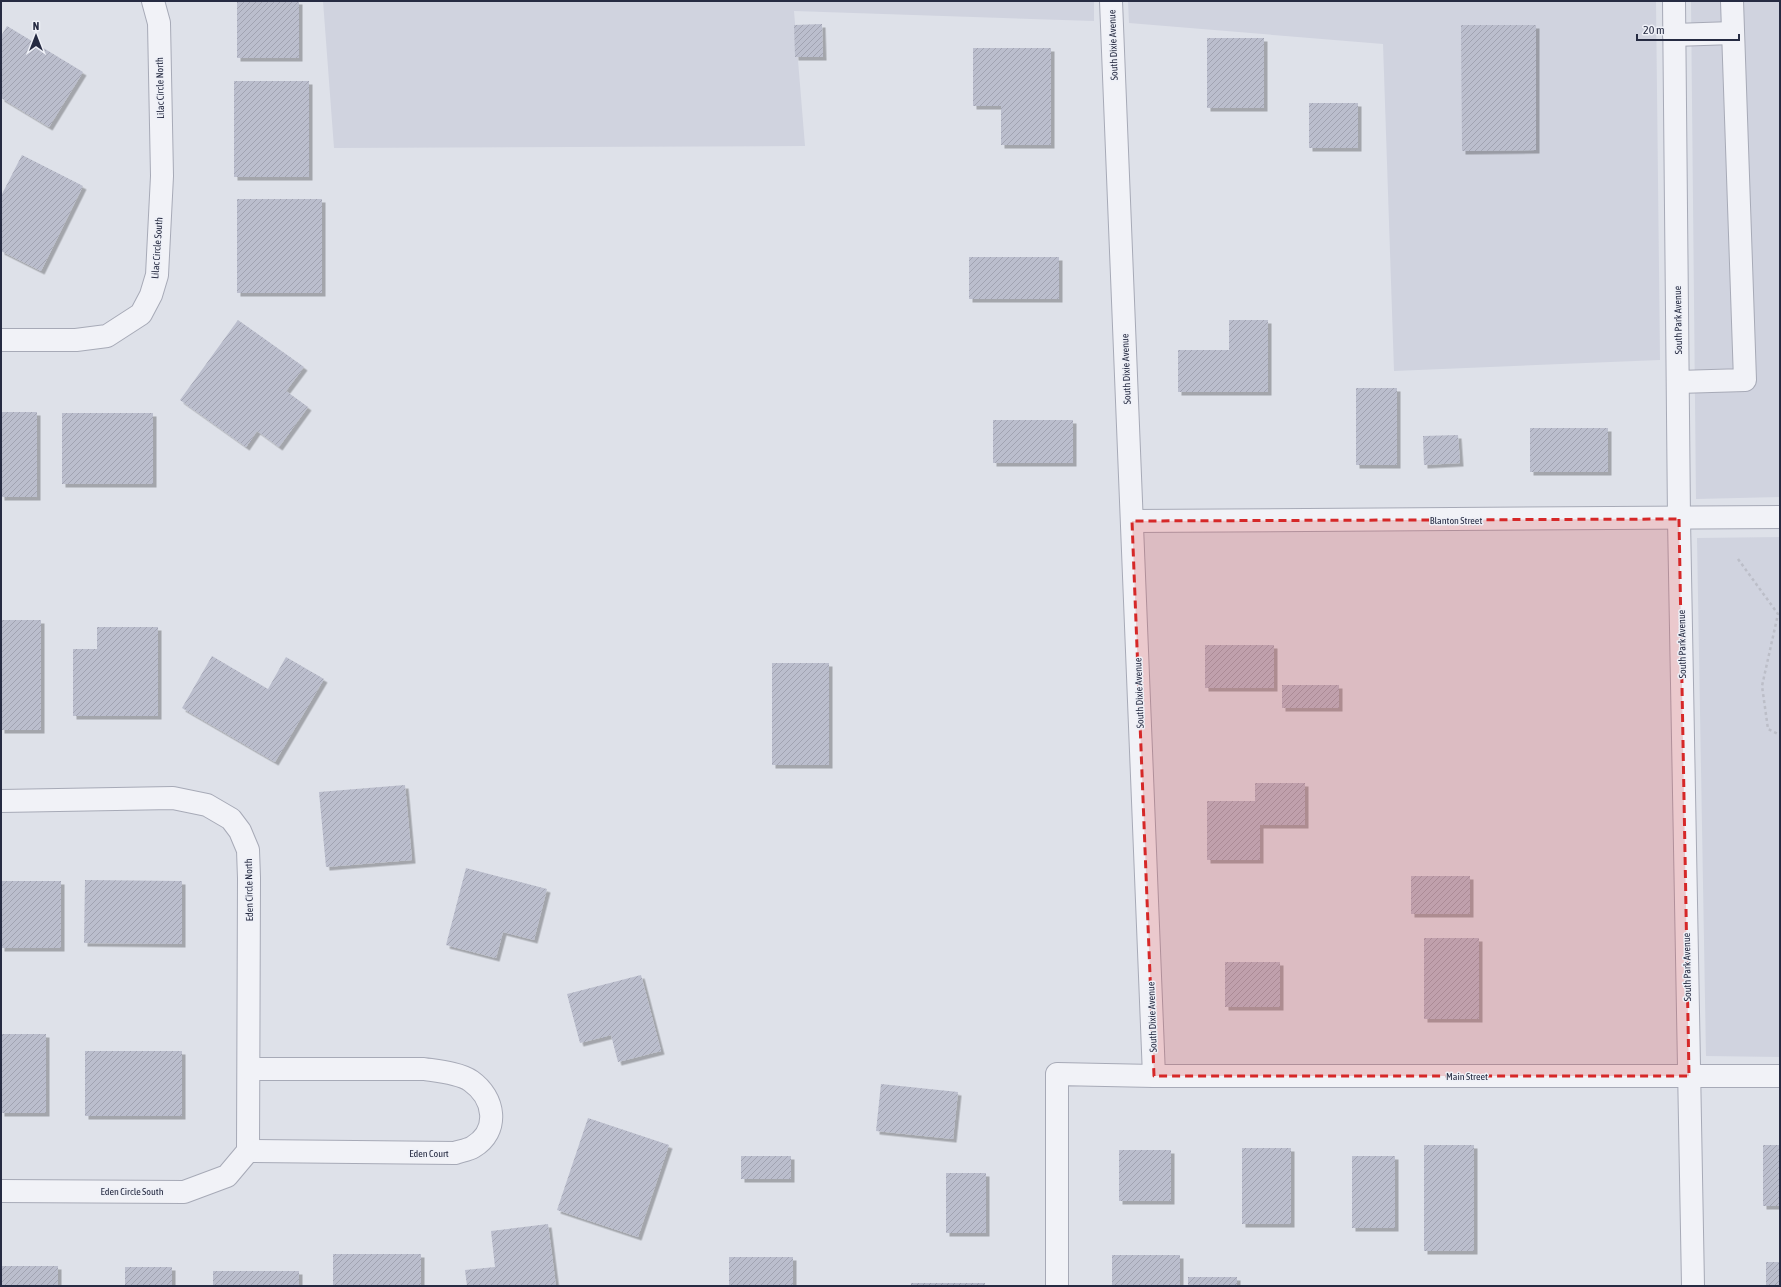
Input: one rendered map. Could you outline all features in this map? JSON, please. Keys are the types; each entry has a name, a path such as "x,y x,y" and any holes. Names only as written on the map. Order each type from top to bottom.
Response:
{"street":[{"name":"Lilac Circle North","path":"153,1 159,23 162,176"},
{"name":"South Dixie Avenue","path":"1111,1 1154,1076"},
{"name":"South Park Avenue","path":"1674,1 1679,519 1693,1286"},
{"path":"1678,382 1745,380 1732,1"},
{"path":"1674,35 1733,33"},
{"name":"Lilac Circle South","path":"1,340 76,340 107,336 141,314 151,295 157,275 162,176"},
{"name":"Blanton Street","path":"1132,521 1679,519 1780,517"},
{"name":"Eden Circle North","path":"1,801 173,798 207,805 231,819 240,831 248,850 250,1069 248,1151"},
{"name":"Eden Court","path":"248,1151 455,1153 471,1148 481,1141 489,1127 493,1115 489,1101 479,1088 470,1080 448,1073 424,1069 250,1069"},
{"path":"1057,1286 1057,1074 1154,1076"},
{"name":"Main Street","path":"1154,1076 1780,1076"},
{"name":"Eden Circle South","path":"1,1191 184,1192 227,1176 248,1151"}],"path":[{"path":"1738,559 1778,614 1762,686 1768,729 1780,734"}],"highlighted area":[{"path":"1679,519 1689,1076 1154,1076 1132,521"}],"shaded area":[{"path":"323,1 1094,1 1094,21 794,11 805,146 334,148"},
{"path":"1128,1 1656,1 1660,360 1394,371 1383,44 1129,23"},
{"path":"1691,1 1780,1 1780,497 1696,499"},
{"path":"1780,537 1780,1057 1706,1056 1697,538"}],"building":[{"path":"237,1 299,1 299,58 237,58"},
{"path":"822,24 823,57 795,57 794,25"},
{"path":"1461,25 1536,25 1536,150 1462,151"},
{"path":"7,26 83,72 49,127 1,98 1,36"},
{"path":"1207,38 1264,38 1264,108 1207,108"},
{"path":"973,48 1051,48 1051,145 1001,145 1001,106 973,106"},
{"path":"234,81 309,81 309,177 234,177"},
{"path":"1309,103 1358,103 1358,148 1309,148"},
{"path":"22,155 83,186 41,271 1,251 1,196"},
{"path":"237,199 322,199 322,293 237,293"},
{"path":"969,257 1059,257 1059,299 969,299"},
{"path":"238,320 304,367 286,391 308,407 279,447 257,431 246,447 180,400"},
{"path":"1229,320 1268,320 1268,392 1178,392 1178,350 1229,350"},
{"path":"1356,388 1397,388 1397,465 1356,465"},
{"path":"1,412 37,412 37,497 1,497"},
{"path":"62,413 153,413 153,484 62,484"},
{"path":"993,420 1073,420 1073,463 993,463"},
{"path":"1530,428 1608,428 1608,472 1530,472"},
{"path":"1458,435 1460,463 1424,465 1423,436"},
{"path":"1,620 41,620 41,730 1,730"},
{"path":"97,627 158,627 158,716 73,716 73,649 97,649"},
{"path":"1205,645 1274,645 1274,688 1205,688"},
{"path":"212,656 268,689 286,657 324,679 275,762 182,708"},
{"path":"772,663 829,663 829,765 772,765"},
{"path":"1282,685 1339,685 1339,708 1282,708"},
{"path":"1255,783 1305,783 1305,825 1260,825 1260,860 1207,860 1207,801 1255,801"},
{"path":"405,785 412,860 326,867 319,792"},
{"path":"466,868 547,889 534,940 503,932 496,958 446,945"},
{"path":"1411,876 1470,876 1470,914 1411,914"},
{"path":"85,880 182,881 182,944 84,943"},
{"path":"1,881 61,881 61,948 1,948"},
{"path":"1424,938 1479,938 1479,1019 1424,1019"},
{"path":"1225,962 1280,962 1280,1007 1225,1007"},
{"path":"641,975 661,1051 618,1062 611,1035 580,1043 567,994"},
{"path":"1,1034 46,1034 46,1113 1,1113"},
{"path":"85,1051 182,1051 182,1116 85,1116"},
{"path":"881,1084 958,1092 953,1139 876,1131"},
{"path":"588,1118 669,1145 638,1237 557,1210"},
{"path":"1424,1145 1474,1145 1474,1251 1424,1251"},
{"path":"1763,1145 1780,1145 1780,1206 1763,1206"},
{"path":"1242,1148 1291,1148 1291,1224 1242,1224"},
{"path":"1119,1150 1171,1150 1171,1201 1119,1201"},
{"path":"741,1156 791,1156 791,1179 741,1179"},
{"path":"1352,1156 1395,1156 1395,1228 1352,1228"},
{"path":"946,1173 986,1173 986,1233 946,1233"},
{"path":"548,1224 556,1286 467,1286 465,1270 495,1267 491,1231"},
{"path":"333,1254 421,1254 421,1286 333,1286"},
{"path":"1112,1255 1180,1255 1180,1286 1112,1286"},
{"path":"729,1257 793,1257 793,1286 729,1286"},
{"path":"1766,1262 1780,1262 1780,1286 1766,1286"},
{"path":"1,1266 58,1266 58,1286 1,1286"},
{"path":"125,1267 172,1267 172,1286 125,1286"},
{"path":"213,1271 299,1271 299,1286 213,1286"},
{"path":"1188,1277 1237,1277 1237,1286 1188,1286"},
{"path":"911,1283 985,1283 985,1286 911,1286"}]}
